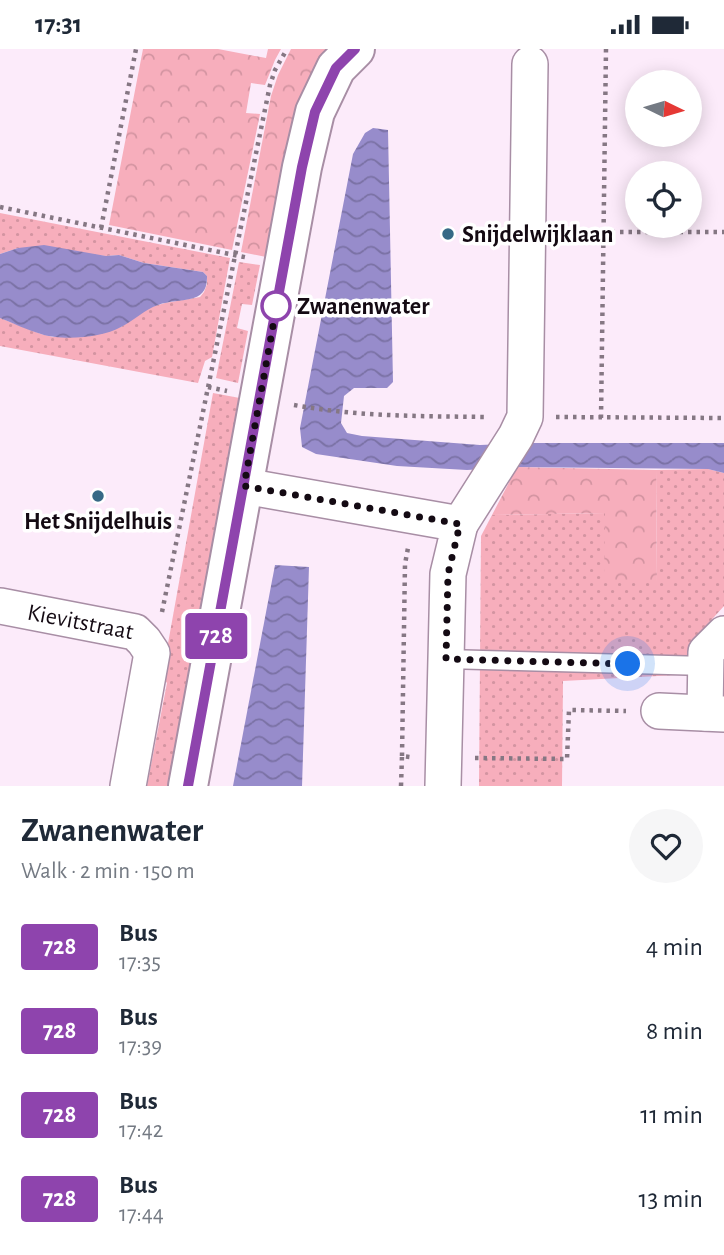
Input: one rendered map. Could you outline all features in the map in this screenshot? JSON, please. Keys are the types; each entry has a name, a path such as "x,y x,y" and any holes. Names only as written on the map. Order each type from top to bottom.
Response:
{"street":[{"path":"188,786 299,181 315,112 336,68 355,49"},
{"path":"443,771 448,574 460,524 516,436 525,417 530,64"},
{"path":"244,486 460,524"},
{"name":"Kievitstraat","path":"0,606 135,632 152,653"},
{"path":"659,712 715,714 706,652 724,633"},
{"path":"128,786 152,653"}],"lane":[{"path":"446,659 706,666"}],"path":[{"path":"101,227 136,49"},
{"path":"152,653 270,85 286,49"},
{"path":"601,418 606,49"},
{"path":"0,207 254,259"},
{"path":"603,232 724,232"},
{"path":"299,406 356,414"},
{"path":"401,786 405,564 413,516"},
{"path":"402,757 443,771 567,759 569,711 659,712"}],"green space":[{"path":"143,49 218,49 266,58 268,49 281,49 265,85 251,83 246,113 260,114 232,250 109,225"},
{"path":"291,49 333,49 271,258 241,252 271,96"},
{"path":"0,213 230,258 212,357 205,361 198,383 0,346 0,318 53,337 121,327 148,308 200,297 207,284 207,276 203,272 144,263 119,255 18,248 0,254"},
{"path":"239,262 260,265 252,305 242,304 237,328 248,331 238,383 216,378"},
{"path":"213,393 245,399 173,786 147,786 167,683 162,677"},
{"path":"517,467 656,470 657,582 604,581 605,513 492,515"},
{"path":"708,469 724,473 724,606 696,637 696,674 563,681 562,786 479,786 481,536 492,515 605,513 657,582 656,470"}],"water":[{"path":"373,128 388,130 393,382 387,388 354,388 344,396 341,423 347,433 480,445 724,443 724,473 708,469 517,467 467,470 397,466 316,454 302,447 300,428 353,154 365,133"},
{"path":"44,245 106,256 119,255 144,263 203,272 207,276 206,286 203,292 192,299 158,305 121,327 103,334 70,338 41,334 0,318 0,254 18,248"},
{"path":"275,565 309,567 302,786 233,786"}],"bus line":[{"name":"728","path":"188,786 302,167 315,112 336,68 355,49"}],"place":[{"name":"Snijdelwijklaan","path":"448,234"},
{"name":"Zwanenwater","path":"276,306"},
{"name":"Het Snijdelhuis","path":"98,496"}],"route":[{"path":"276,306 277,304 244,486 460,524 448,574 446,659 628,664"}]}
